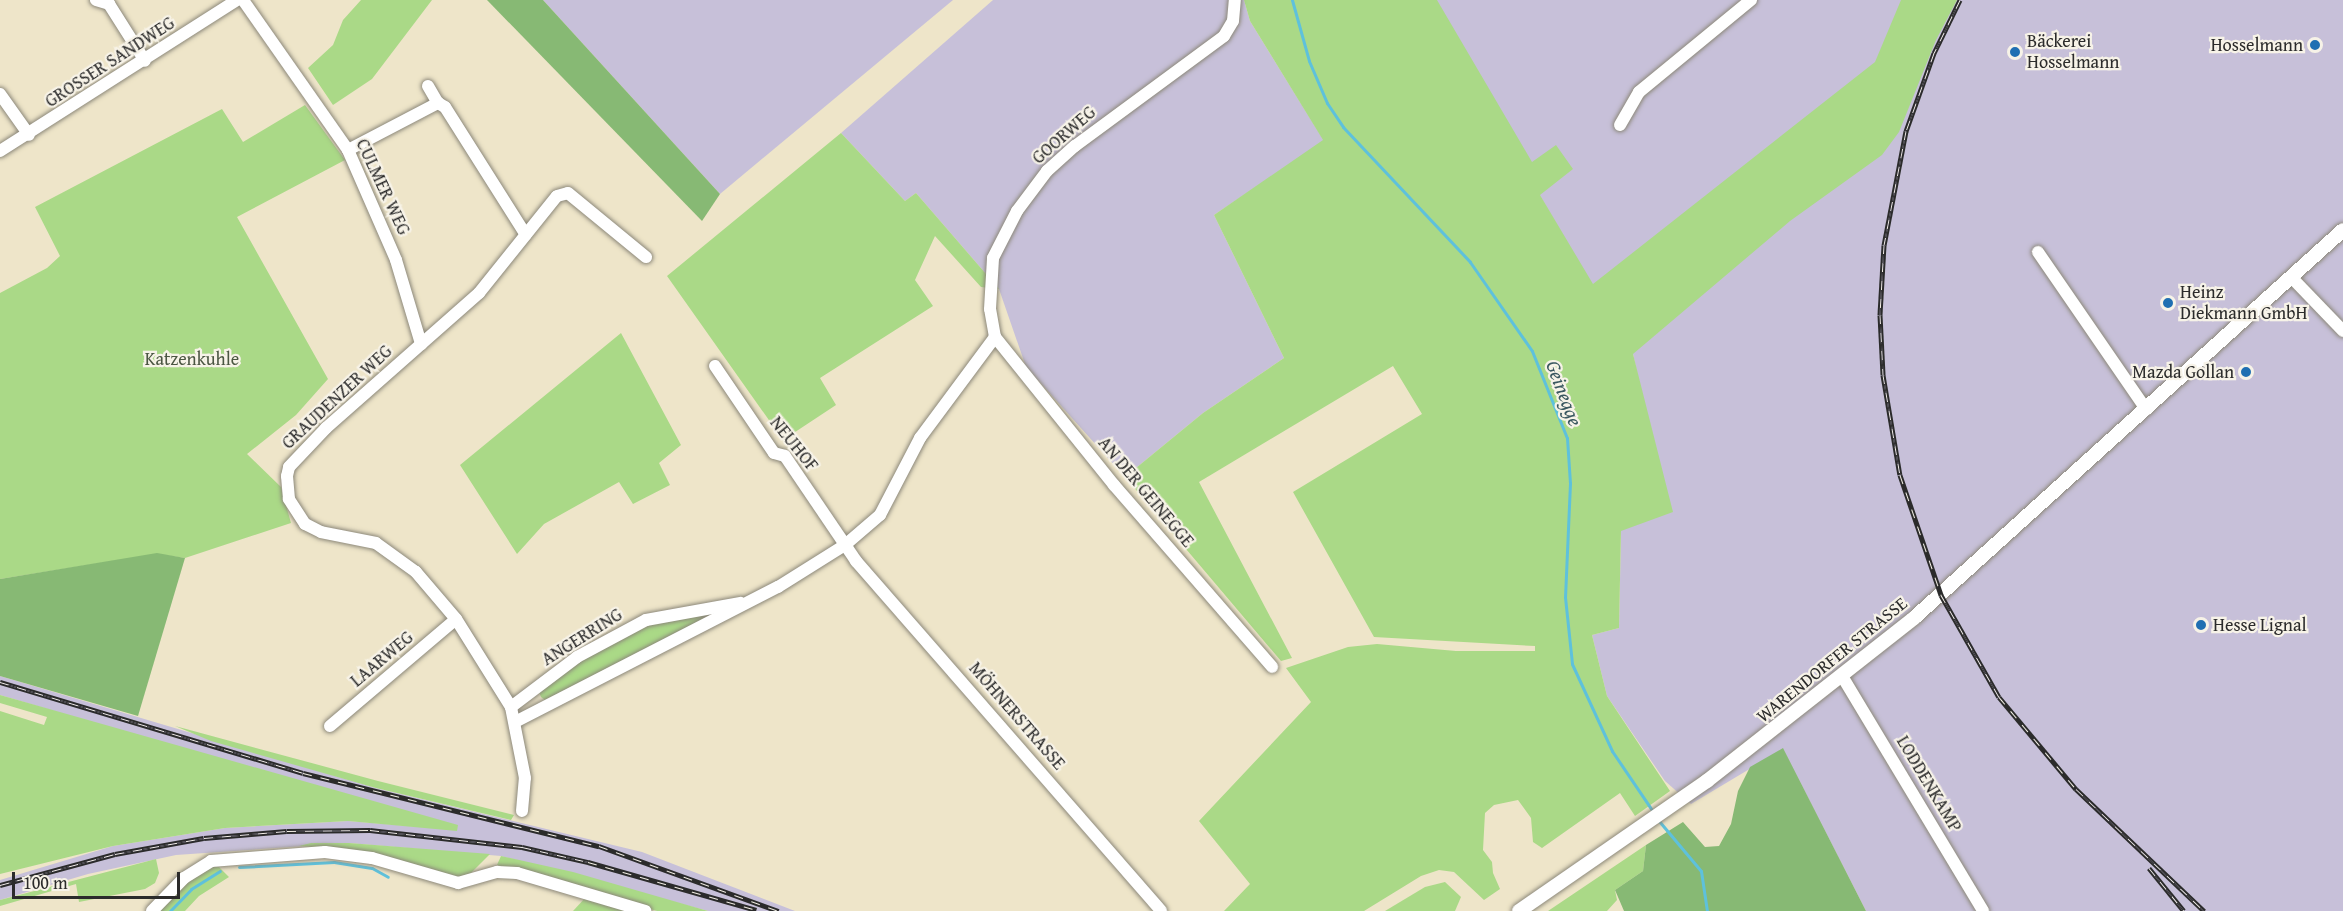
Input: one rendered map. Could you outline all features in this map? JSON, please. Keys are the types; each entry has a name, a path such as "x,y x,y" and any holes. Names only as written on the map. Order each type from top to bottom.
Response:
{"street":[{"path":"96,0 109,4 145,61"},
{"name":"GROSSER SANDWEG","path":"0,152 237,0"},
{"name":"CULMER WEG","path":"243,0 348,150 396,260 421,344"},
{"name":"GOORWEG","path":"995,337 990,309 993,258 1017,211 1047,171 1074,146 1224,36 1233,21 1235,0"},
{"path":"1620,125 1639,92 1751,0"},
{"path":"428,86 438,103 445,107 526,235"},
{"path":"0,94 29,135"},
{"path":"348,150 438,103"},
{"name":"GRAUDENZER WEG","path":"522,811 525,778 511,708 456,619 416,572 376,543 321,532 305,524 289,499 287,487 289,467 479,293 558,196 568,193 646,257"},
{"name":"WARENDORFER STRASSE","path":"1519,911 1625,841 1690,794 1842,676 1930,604 2293,279 2343,230"},
{"path":"2038,252 2146,409"},
{"path":"2293,279 2343,331"},
{"path":"845,545 880,515 920,438 995,337"},
{"name":"AN DER GEINEGGE","path":"995,337 1114,484 1272,667"},
{"name":"NEUHOF","path":"715,366 774,453 785,456 845,545"},
{"name":"ANGERRING","path":"515,722 750,602 845,545"},
{"name":"MÖHNERSTRASSE","path":"845,545 1161,911"},
{"name":"ANGERRING","path":"511,708 577,657 646,620 750,602"},
{"name":"LAARWEG","path":"330,726 456,619"},
{"name":"LODDENKAMP","path":"1842,676 1983,911"},
{"path":"152,911 184,878 220,858 297,852 344,854 387,862 446,881 468,881 497,872 517,873 645,911"}],"shaded area":[{"path":"543,0 953,0 720,194"},
{"path":"993,0 1244,0 1250,21 1324,141 1214,215 1284,358 1203,413 1125,477 1026,367 999,289 916,193 905,201 841,133"},
{"path":"1425,0 2343,0 2343,911 1866,911 1783,749 1691,804 1665,781 1607,696 1592,635 1619,628 1621,531 1640,386 1633,354"},
{"path":"0,676 376,788 642,852 795,911 708,911 501,856 349,843 176,855 88,874 0,900 0,880 113,846 225,828 348,821 457,830 0,695"}],"green space":[{"path":"361,0 432,0 372,79 333,105 308,68 333,45 343,20"},
{"path":"487,0 543,0 720,194 702,221"},
{"path":"1244,0 1437,0 1532,162 1556,145 1573,169 1540,195 1593,284 1875,62 1901,0 1957,0 1936,40 1899,132 1882,155 1790,221 1633,354 1673,512 1621,531 1619,628 1592,635 1607,696 1670,791 1635,816 1620,793 1542,848 1533,842 1531,818 1518,800 1494,805 1485,813 1483,850 1492,862 1493,873 1500,889 1484,900 1454,872 1439,870 1421,876 1364,911 1224,911 1250,884 1199,821 1311,702 1286,668 1348,647 1377,644 1456,651 1535,651 1535,646 1374,637 1293,492 1422,414 1393,366 1199,482 1292,658 1281,661 1125,477 1203,413 1284,358 1214,215 1323,140 1250,21"},
{"name":"Katzenkuhle","path":"305,105 345,160 237,217 328,379 296,415 247,454 281,487 291,523 185,558 157,554 0,579 0,293 47,268 60,256 35,207 222,109 243,142"},
{"path":"841,133 905,201 916,193 999,289 981,287 935,236 915,280 933,306 820,378 836,405 783,440 667,276"},
{"path":"621,333 681,445 659,463 670,485 633,504 619,482 544,524 517,554 460,465"},
{"path":"157,553 185,558 138,716 0,676 0,579"},
{"path":"709,611 714,614 545,700 541,697 539,692 572,665 615,639 663,620"},
{"path":"0,695 458,825 457,831 348,821 225,828 113,846 0,874 0,711 44,725 47,717 0,703"},
{"path":"175,726 514,815 511,820 376,788 211,741"},
{"path":"1783,748 1866,911 1624,911 1615,890 1643,871 1646,845 1683,822 1705,847 1719,846 1731,824 1738,791 1750,767"},
{"path":"311,843 349,843 490,854 469,875 453,879 356,850 299,846"},
{"path":"1646,845 1643,871 1615,890 1617,900 1607,911 1548,911"},
{"path":"501,856 573,872 708,911 657,911 497,865"},
{"path":"156,859 159,873 155,883 145,889 79,902 76,884 0,906 0,900"},
{"path":"211,867 219,867 229,877 199,896 185,911 159,911 185,884"},
{"path":"1445,882 1461,897 1455,911 1385,911 1425,887"},
{"path":"586,897 631,911 573,911"}],"waterway":[{"name":"Geinegge","path":"1292,0 1309,61 1327,103 1343,127 1470,262 1532,351 1567,438 1570,483 1565,597 1572,664 1612,751 1654,813"},
{"name":"Geinegge","path":"1659,821 1701,871 1707,911"},
{"path":"239,867 334,862 372,868 388,877"},
{"path":"170,911 191,889 220,871"}],"railway":[{"path":"1960,0 1934,53 1906,131 1884,245 1880,315 1883,375 1900,475 1941,595 1999,697 2076,789 2204,911"},
{"path":"0,682 303,773 599,846 779,911"},
{"path":"0,885 115,854 204,838 287,831 370,830 522,847 588,862 756,910"},
{"path":"2149,868 2184,911"}],"place":[{"name":"Hosselmann","path":"2315,45"},
{"name":"Bäckerei Hosselmann","path":"2015,52"},
{"name":"Heinz Diekmann GmbH","path":"2168,303"},
{"name":"Mazda Gollan","path":"2246,372"},
{"name":"Hesse Lignal","path":"2201,625"}]}
